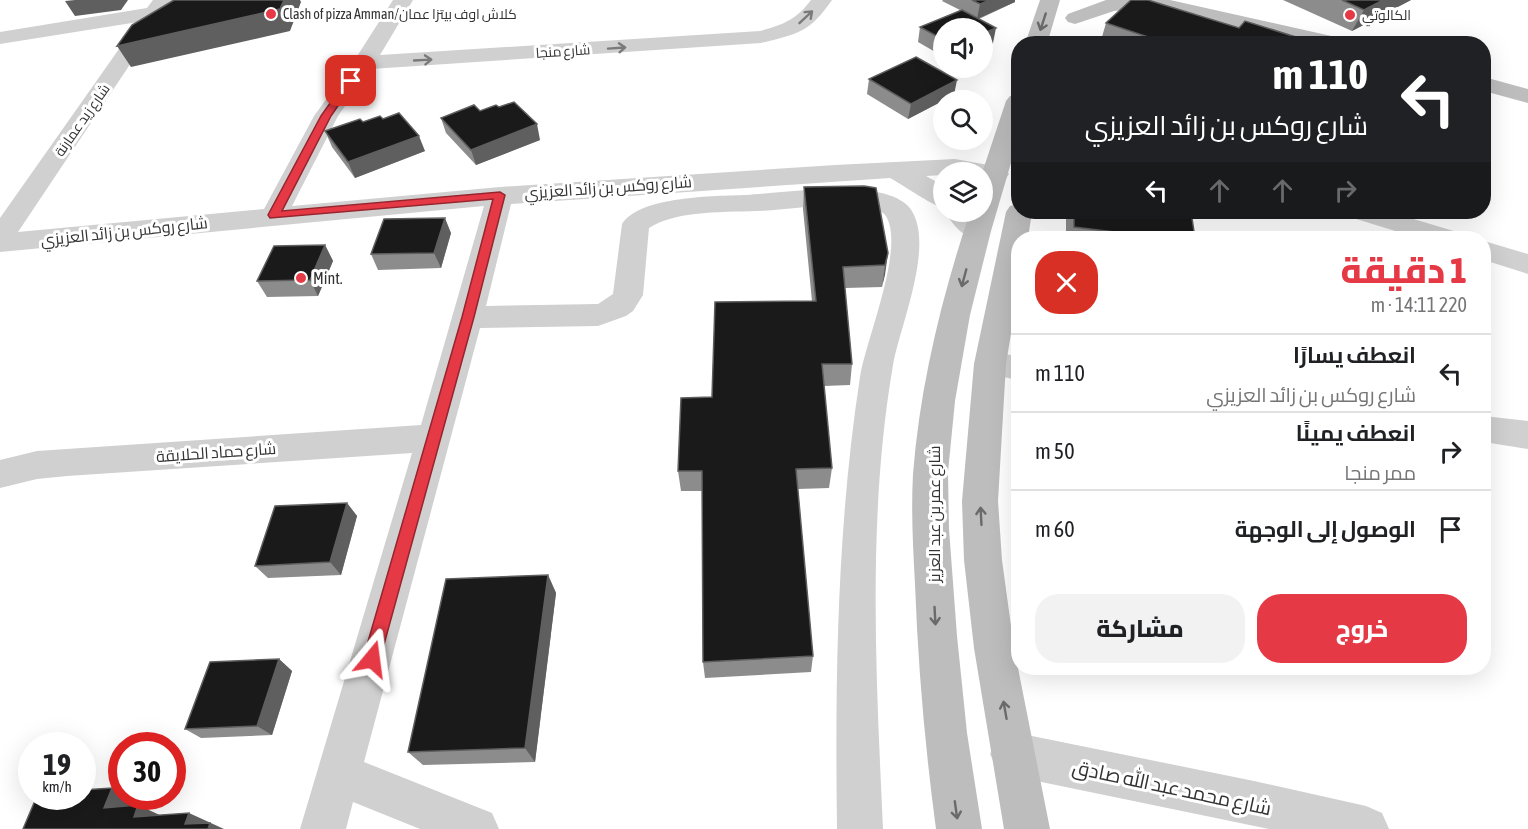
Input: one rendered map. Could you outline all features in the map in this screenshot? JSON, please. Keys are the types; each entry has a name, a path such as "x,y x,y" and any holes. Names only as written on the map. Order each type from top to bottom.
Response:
{"street":[{"path":"274,215 326,116 364,63 403,0"},
{"name":"شارع منجا","path":"364,63 761,37 794,28 808,17 822,0"},
{"path":"1039,36 1050,0"},
{"path":"1076,18 1111,4 1146,0 1303,36"},
{"path":"1189,0 1310,36"},
{"path":"0,38 159,6 187,9"},
{"name":"شارع زيد عمارنة","path":"0,238 159,6"},
{"path":"1491,86 1528,96"},
{"name":"شارع عمر بن عبد العزيز","path":"993,179 1011,124"},
{"name":"شارع روكس بن زائد العزيزي","path":"0,243 274,215 728,178 955,167 996,174"},
{"path":"895,170 933,192"},
{"path":"323,829 405,544 500,195"},
{"path":"468,317 598,315 614,311 624,304 628,295 636,224 650,214 713,207 850,198 882,201 892,205 899,212 904,224 903,265 879,351 859,538 856,699 860,829"},
{"path":"1385,219 1424,231"},
{"name":"شارع عمر بن عبد العزيز","path":"959,829 949,764 936,629 931,520 932,460 939,398 958,302 967,222"},
{"path":"1491,252 1528,264"},
{"path":"1011,289 1004,366 980,501 983,560 994,648 1027,829"},
{"path":"1491,430 1528,435"},
{"name":"شارع حماد الحلايقة","path":"0,474 38,465 68,462 432,438"},
{"name":"شارع محمد عبد الله صادق","path":"1012,754 1254,803 1366,829"},
{"path":"339,774 476,829"}],"building":[{"path":"174,0 284,0 280,9 117,46 132,25"},
{"path":"972,0 990,0 980,4"},
{"path":"1131,0 1148,0 1239,28 1245,21 1293,36 1145,36 1106,23"},
{"path":"1342,0 1383,0 1364,10"},
{"path":"962,10 977,18 942,18"},
{"path":"933,22 933,34 920,27"},
{"path":"916,57 933,67 933,78 957,80 938,90 933,90 933,93 911,104 869,79"},
{"path":"514,102 537,124 471,150 441,118 474,105 480,111"},
{"path":"399,113 419,136 348,162 325,131 360,119 363,122 380,116 383,119"},
{"path":"864,186 876,188 888,253 885,265 843,267 852,364 822,364 832,468 796,469 813,656 703,662 702,471 678,471 681,398 712,397 715,302 816,301 804,187"},
{"path":"445,218 434,253 371,254 384,219"},
{"path":"1074,219 1192,219 1194,231 1106,231 1074,227"},
{"path":"325,245 310,280 257,281 274,246"},
{"path":"347,503 330,562 255,566 275,506"},
{"path":"548,575 525,748 408,752 446,579"},
{"path":"279,659 257,726 185,729 210,662"},
{"path":"108,788 108,798 104,808 108,808 108,810 136,810 134,817 189,813 185,824 210,823 208,829 23,829 31,810 96,810 96,789"}],"place":[{"name":"Clash of pizza Amman/كلاش اوف بيتزا عمان","path":"271,14"},
{"name":"الكالوتي","path":"1350,15"},
{"name":"Mint.","path":"301,278"}],"route":[{"path":"351,81 326,116 274,215 500,195 372,659"}]}
